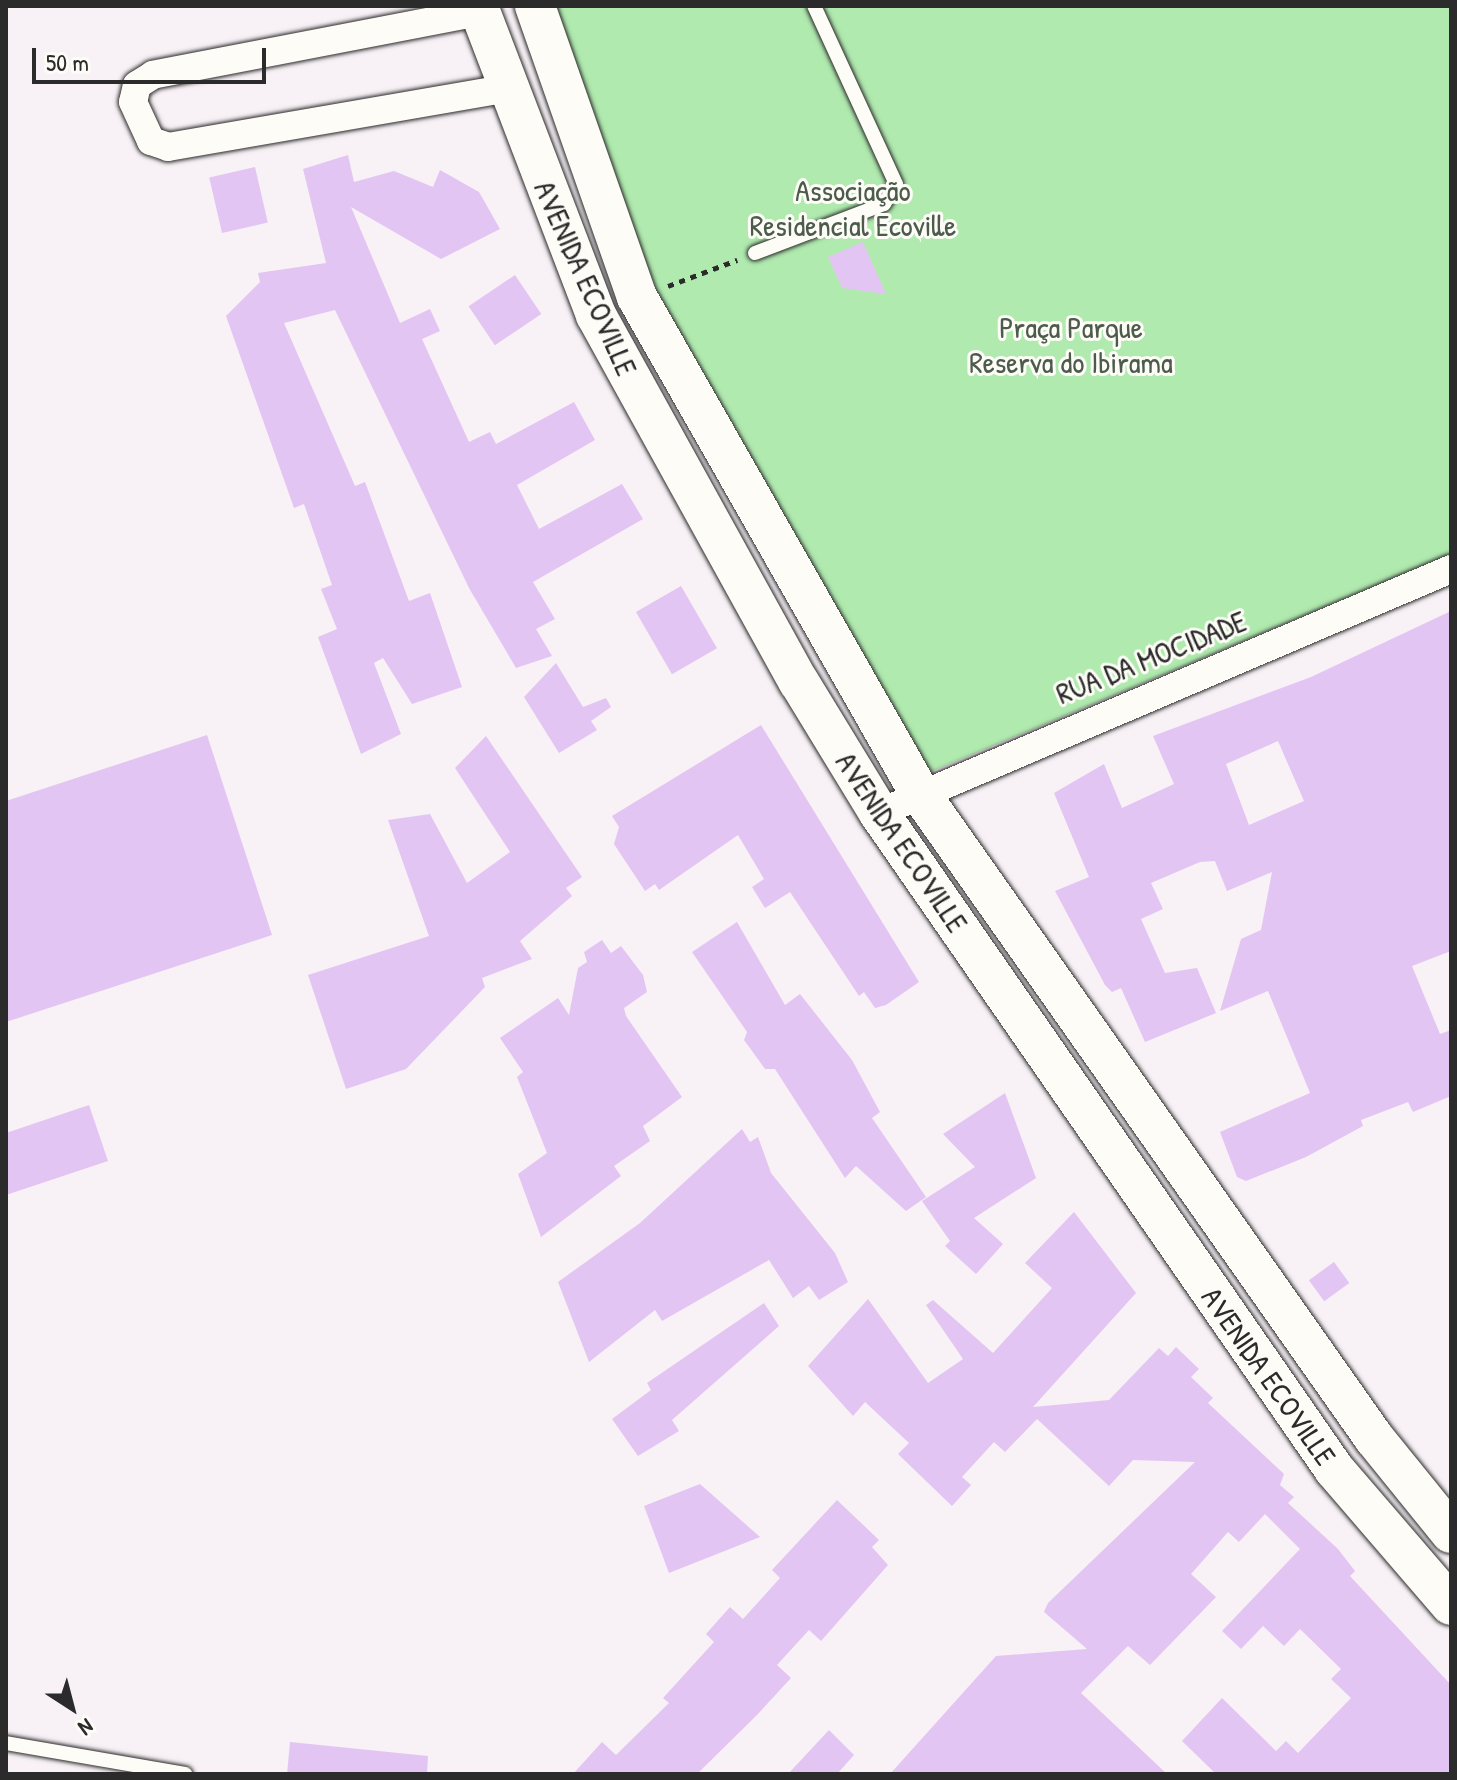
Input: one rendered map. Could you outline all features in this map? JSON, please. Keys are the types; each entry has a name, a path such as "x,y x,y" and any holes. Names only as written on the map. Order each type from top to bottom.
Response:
{"street":[{"name":"AVENIDA ECOVILLE","path":"535,6 637,297 709,436 919,792 1374,1438 1451,1533"},
{"name":"AVENIDA ECOVILLE","path":"478,9 596,315 879,813 1334,1469 1451,1605"},
{"path":"478,9 153,75 137,85 133,102 151,141 168,147 508,88"},
{"path":"543,184 590,170"},
{"name":"RUA DA MOCIDADE","path":"879,813 919,792 1451,569"},
{"path":"1334,1469 1374,1438"}],"lane":[{"path":"755,253 884,204 896,184 814,6"},
{"path":"6,1743 106,1767 185,1774"}],"path":[{"path":"637,297 755,253"}],"green space":[{"name":"Praça Parque Reserva do Ibirama","path":"549,6 1451,6 1451,554 928,773 649,294"}],"building":[{"path":"348,155 354,182 394,171 433,187 440,170 479,192 500,229 441,259 351,207 400,323 430,309 440,331 422,339 469,442 490,432 496,444 574,402 595,440 517,485 539,529 622,484 643,519 533,582 555,619 536,629 552,656 516,668 469,588 335,310 284,323 355,486 365,482 409,601 430,593 462,687 412,704 383,658 374,663 401,734 361,754 318,637 337,629 321,589 332,585 304,504 294,508 226,316 260,282 258,273 326,263 303,169"},
{"path":"255,167 268,223 222,233 209,178"},
{"path":"863,242 886,294 842,288 828,257"},
{"path":"515,275 541,314 495,345 469,306"},
{"path":"681,586 717,648 672,674 636,612"},
{"path":"1451,611 1451,951 1412,966 1440,1034 1451,1030 1451,1096 1413,1112 1408,1102 1361,1120 1363,1126 1306,1157 1246,1181 1237,1177 1220,1132 1310,1093 1268,991 1220,1011 1241,939 1261,930 1272,872 1227,891 1215,861 1200,862 1151,883 1163,909 1141,919 1165,973 1197,968 1216,1013 1145,1042 1121,988 1112,992 1105,985 1055,891 1089,877 1054,793 1104,764 1122,808 1174,784 1153,736 1311,677","holes":["1278,741 1304,801 1249,825 1226,764"]},
{"path":"556,663 583,707 606,698 611,707 591,721 597,730 559,753 524,697"},
{"path":"761,725 919,982 886,1005 875,1008 864,992 859,996 790,892 765,908 752,887 764,879 738,835 659,890 655,884 645,891 614,844 619,827 612,816"},
{"path":"207,735 272,935 6,1022 6,801"},
{"path":"486,736 582,877 566,888 572,896 520,941 532,959 482,978 485,987 406,1069 346,1089 308,975 429,936 388,820 430,814 467,883 510,852 455,768"},
{"path":"737,922 785,1005 800,994 852,1060 880,1112 872,1118 926,1197 906,1211 856,1166 845,1178 775,1069 765,1069 744,1040 747,1032 692,952"},
{"path":"602,940 611,953 621,946 643,975 647,992 624,1008 626,1016 682,1097 643,1126 650,1141 614,1166 621,1176 541,1237 518,1174 547,1153 517,1077 523,1072 500,1038 558,998 569,1015 578,968 587,962 584,952"},
{"path":"1005,1093 1036,1178 974,1218 1003,1244 976,1274 945,1246 950,1241 922,1201 975,1167 943,1134"},
{"path":"89,1105 108,1161 6,1195 6,1133"},
{"path":"742,1129 750,1142 758,1137 771,1173 835,1253 848,1282 819,1300 809,1286 793,1298 769,1260 662,1321 655,1310 589,1362 558,1282 640,1223"},
{"path":"1074,1212 1136,1293 1033,1407 1109,1400 1159,1348 1168,1356 1176,1347 1199,1369 1191,1377 1213,1398 1208,1403 1284,1474 1280,1485 1294,1497 1288,1503 1338,1549 1355,1571 1350,1576 1451,1685 1451,1774 1216,1774 1182,1741 1222,1698 1276,1751 1286,1741 1298,1753 1351,1698 1331,1679 1341,1669 1300,1629 1284,1646 1263,1626 1241,1649 1222,1631 1300,1549 1265,1514 1239,1542 1228,1532 1191,1574 1216,1597 1150,1665 1128,1646 1081,1693 1167,1774 890,1774 996,1656 1087,1649 1044,1612 1048,1603 1195,1462 1133,1460 1109,1486 1037,1419 1005,1452 994,1442 962,1477 971,1485 952,1506 898,1454 909,1443 865,1402 853,1416 808,1366 868,1299 928,1383 963,1359 926,1305 933,1300 993,1353 1052,1288 1025,1263"},
{"path":"1334,1262 1349,1283 1324,1301 1309,1280"},
{"path":"764,1303 779,1326 672,1420 679,1431 638,1456 612,1419 651,1390 647,1383"},
{"path":"700,1484 760,1537 669,1573 644,1506"},
{"path":"837,1500 879,1540 872,1547 888,1565 821,1641 809,1630 777,1665 791,1678 757,1715 697,1774 573,1774 602,1742 616,1755 669,1703 663,1698 714,1642 706,1634 730,1607 743,1619 780,1578 772,1570"},
{"path":"829,1730 854,1755 837,1774 788,1774"},
{"path":"290,1742 428,1756 427,1774 287,1774"}],"park label":[{"name":"Associação Residencial Ecoville","path":"853,207"}]}
